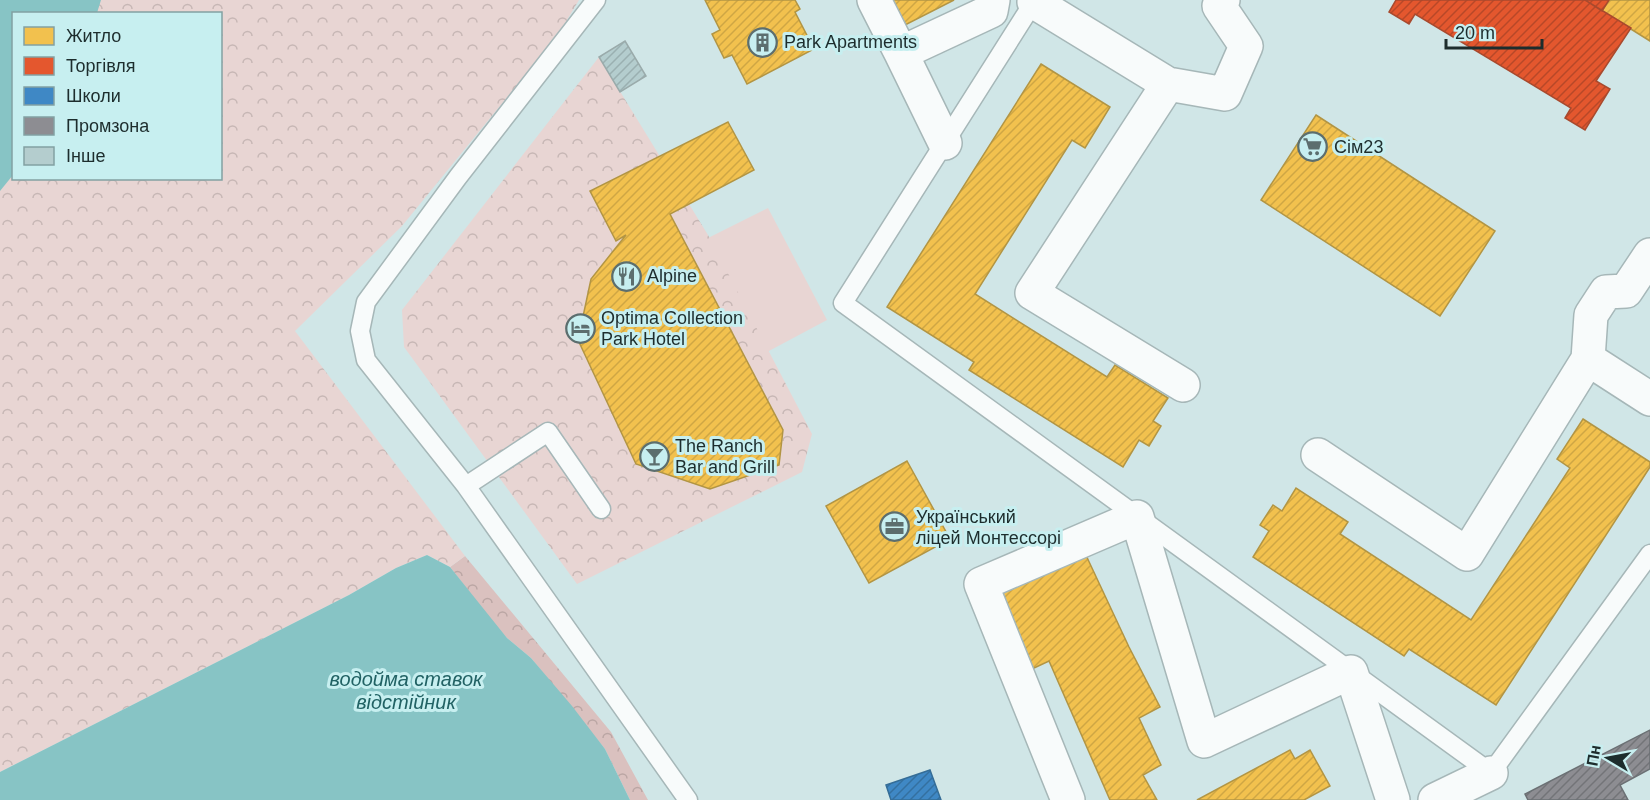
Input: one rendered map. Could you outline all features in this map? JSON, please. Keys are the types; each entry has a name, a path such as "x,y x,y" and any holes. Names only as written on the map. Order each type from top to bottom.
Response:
{"street":[{"path":"874,0 945,143"},
{"path":"901,53 991,11 993,0"},
{"path":"1035,1 1168,84 1225,94 1246,46 1219,6 1223,0"},
{"path":"1168,84 1032,293 1183,385"},
{"path":"1318,455 1467,554 1588,359 1591,315 1606,292 1626,291 1650,255"},
{"path":"1588,359 1650,399"},
{"path":"1068,800 981,584 1137,516 1204,741 1351,672 1393,800"},
{"path":"1435,800 1491,774"}],"lane":[{"path":"596,0 458,177 366,302 360,331 366,360 466,486 688,800"},
{"path":"1035,1 843,303 1491,774 1650,554"},
{"path":"466,486 548,432 601,509"}],"green space":[{"path":"0,0 579,0 558,35 402,226 295,331 465,556 450,567 427,555 396,568 349,595 0,772"},
{"name":"Optima Collection Park Hotel","path":"599,57 708,235 812,434 802,472 577,584 404,347 402,310"},
{"path":"768,208 827,320 767,352 708,238"},
{"path":"465,556 611,732 648,800 630,800 605,749 531,658 507,638 490,619 450,567"}],"water":[{"path":"0,0 101,0 97,12 12,12 12,176 0,191"},
{"name":"водойма ставок відстійник","path":"427,555 450,567 507,638 531,658 572,706 605,749 630,800 0,800 0,772 349,595 396,568"}],"building: Житло":[{"name":"Park Apartments","path":"705,0 795,0 800,9 795,12 814,49 747,84 732,55 724,58 712,34 720,30"},
{"path":"892,0 954,0 905,25"},
{"path":"1609,0 1650,0 1650,41 1602,11"},
{"path":"1041,64 1110,107 1085,148 1072,140 975,294 1107,377 1115,365 1168,398 1153,421 1161,426 1149,446 1139,440 1123,467 969,370 974,362 887,307"},
{"path":"1316,115 1495,231 1440,316 1261,200"},
{"path":"728,122 754,170 670,214 783,430 779,465 710,489 636,464 578,340 591,279 626,235 616,241 590,191"},
{"path":"1583,419 1650,462 1650,467 1496,705 1409,649 1404,656 1253,557 1269,531 1260,525 1273,505 1282,511 1296,488 1348,522 1340,534 1471,620 1570,468 1557,459"},
{"path":"907,461 950,539 869,583 826,506"},
{"path":"1084,551 1160,707 1139,718 1161,765 1143,775 1157,800 1110,800 1049,661 1032,669 996,592"},
{"path":"1290,750 1295,759 1310,750 1330,786 1304,800 1197,800"}],"building: Торгівля":[{"path":"1396,0 1585,0 1631,28 1596,81 1610,89 1585,130 1565,118 1571,108 1415,14 1409,24 1389,12"},
{"path":"1585,0 1609,0 1602,11"}],"building: Школи":[{"path":"930,770 941,800 891,800 886,785"}],"building: Промзона":[{"path":"1650,730 1650,769 1620,785 1628,800 1528,800 1525,794"}],"building: Інше":[{"path":"625,41 646,76 620,92 599,57"}],"place":[{"name":"Park Apartments","path":"763,42"},
{"name":"Сім23","path":"1313,147"},
{"name":"Alpine","path":"626,276"},
{"name":"Optima Collection Park Hotel","path":"580,328"},
{"name":"The Ranch Bar and Grill","path":"654,456"},
{"name":"Український ліцей Монтессорі","path":"895,527"}]}
